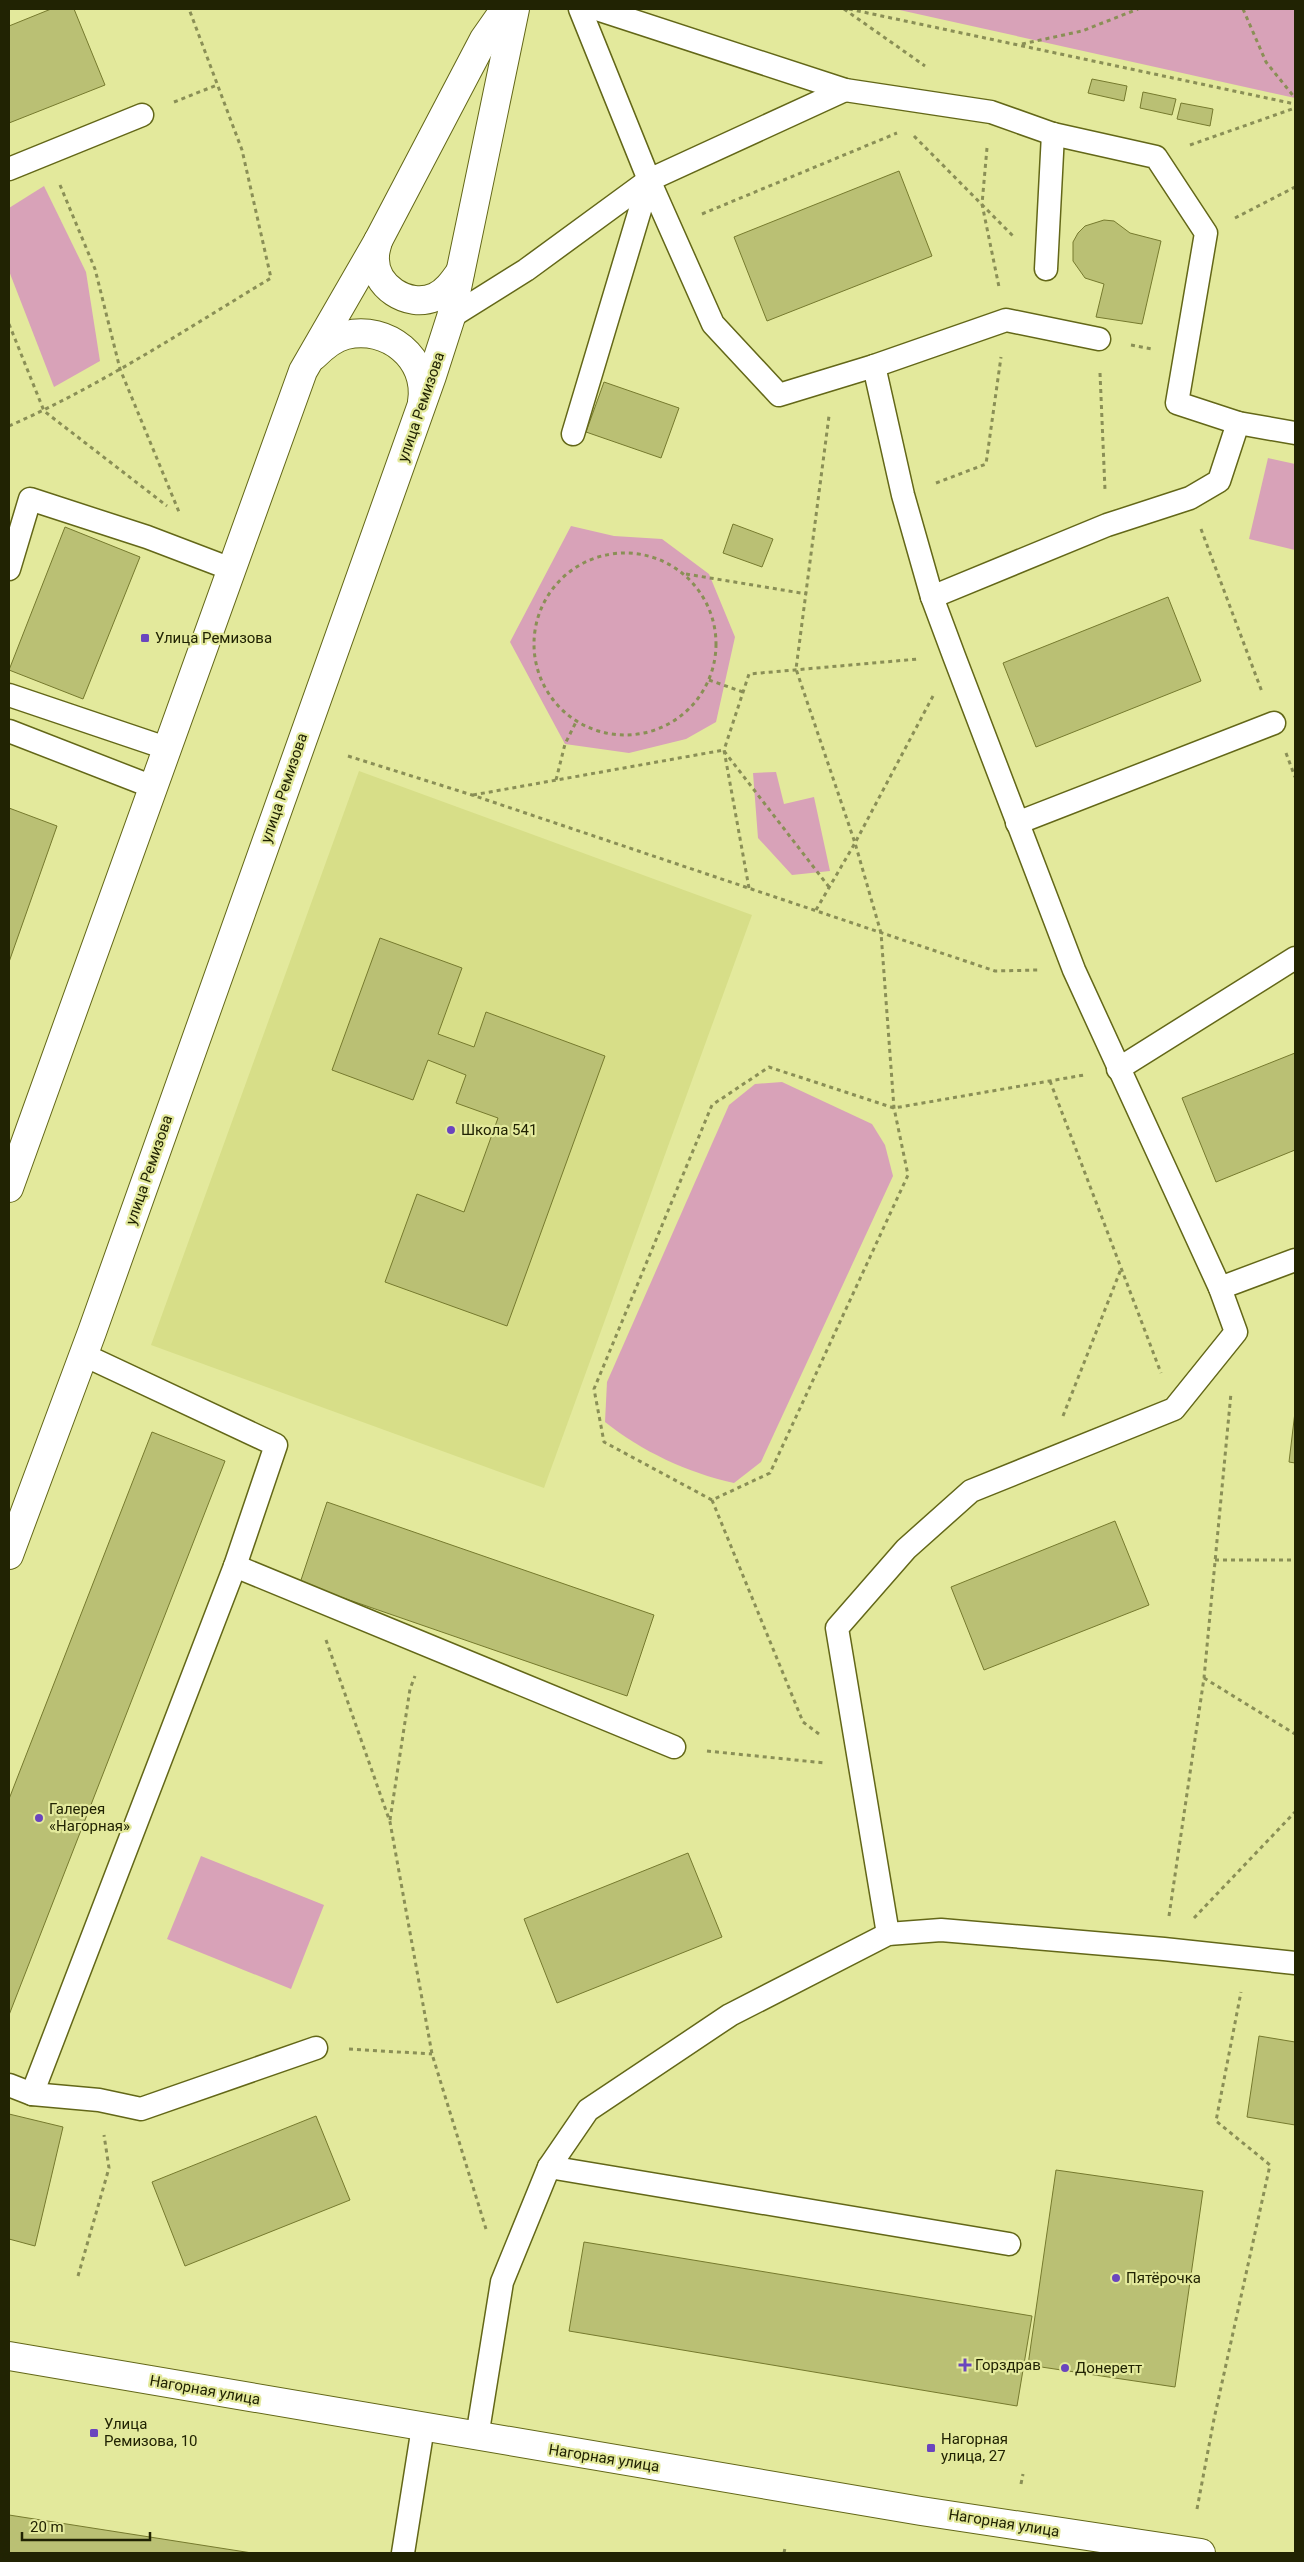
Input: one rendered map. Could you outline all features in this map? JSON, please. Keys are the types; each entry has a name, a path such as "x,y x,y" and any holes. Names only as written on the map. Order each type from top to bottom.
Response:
{"street":[{"path":"9,1188 303,371 378,241 484,40 505,9"},
{"name":"улица Ремизова","path":"9,1555 84,1355 332,654 420,413 451,317 515,9"},
{"path":"378,241 374,257 378,274 388,288 402,297 419,301 435,297 449,288 460,272"},
{"path":"303,371 314,356 328,343 344,335 363,332 382,335 399,345 412,358 420,375 423,394 420,413"},
{"name":"Нагорная улица","path":"9,2356 921,2511 1201,2553"}],"lane":[{"path":"580,9 649,180 713,324 779,395 874,366 1006,320 1098,339"},
{"path":"597,9 845,90 874,96 991,112 1053,134 1156,157 1206,234 1177,403 1238,423 1295,433"},
{"path":"451,317 526,270 649,180 845,90"},
{"path":"9,169 142,115"},
{"path":"1046,269 1053,134"},
{"path":"573,434 649,180"},
{"path":"874,366 903,495 932,597 954,656 1074,970 1220,1288 1236,1332 1174,1409 971,1491 906,1549 838,1628 888,1934"},
{"path":"932,597 1107,525 1190,498 1219,481 1238,423"},
{"path":"9,569 30,499 147,537 231,569"},
{"path":"9,695 166,748"},
{"path":"1018,823 1274,723"},
{"path":"9,731 153,787"},
{"path":"1118,1069 1295,958"},
{"path":"1220,1288 1295,1260"},
{"path":"32,2094 235,1566 276,1444 84,1355"},
{"path":"235,1566 674,1747"},
{"path":"478,2437 502,2282 549,2167 588,2110 730,2015 888,1934 941,1930 1164,1949 1295,1963"},
{"path":"9,2085 32,2094 99,2100 141,2109 316,2048"},
{"path":"549,2167 1009,2244"},
{"path":"403,2553 423,2427"}],"path":[{"path":"9,426 44,410 120,368 270,278 242,150 189,9"},
{"path":"844,9 926,66"},
{"path":"849,9 1295,106"},
{"path":"1019,45 1082,31 1138,9"},
{"path":"1243,9 1266,62 1295,98"},
{"path":"142,115 217,85"},
{"path":"874,96 1046,269"},
{"path":"1156,157 1295,106"},
{"path":"670,227 898,133"},
{"path":"9,324 44,410 181,517 120,368 95,270 47,153"},
{"path":"1206,234 1295,187"},
{"path":"1107,525 1098,339 1184,356"},
{"path":"712,1500 770,1472 908,1175 894,1108 881,933 855,843 796,669 834,378"},
{"path":"1190,498 1295,777"},
{"path":"630,552 660,558 685,574 704,598 716,626 717,657 710,680 690,711 664,728 634,736 604,734 576,722 553,702 539,675 534,646 538,616 551,589 573,568 600,556 630,552"},
{"path":"685,574 807,594"},
{"path":"749,888 724,750 749,674 954,656"},
{"path":"816,910 855,843 954,656"},
{"path":"710,680 743,692"},
{"path":"556,780 565,744 576,722"},
{"path":"724,750 829,887"},
{"path":"472,795 724,750"},
{"path":"348,756 472,795 995,970 1074,970"},
{"path":"861,1766 803,1722 712,1500 604,1442 594,1389 712,1105 769,1067 894,1108 1118,1069"},
{"path":"1050,1081 1174,1409"},
{"path":"1045,1461 1121,1269"},
{"path":"1164,1949 1204,1678 1231,1392"},
{"path":"1215,1560 1295,1560"},
{"path":"311,1597 390,1822 432,2054 502,2282"},
{"path":"1204,1678 1295,1734"},
{"path":"390,1822 410,1689"},
{"path":"674,1747 861,1766"},
{"path":"1164,1949 1295,1812"},
{"path":"1197,2509 1214,2419 1270,2165 1216,2122 1248,1959"},
{"path":"316,2048 432,2054"},
{"path":"78,2276 109,2168"},
{"path":"1021,2484 1023,2474"},
{"path":"784,2548 784,2553"}],"shaded area":[{"path":"895,9 1295,9 1295,98"},
{"path":"44,186 86,272 100,361 54,387 9,271 9,208"},
{"path":"1268,458 1295,464 1295,550 1249,539"},
{"path":"571,526 614,536 662,539 709,574 735,637 716,722 686,739 629,753 565,744 510,642"},
{"name":"Школа 541","path":"359,771 752,915 544,1488 151,1345"},
{"path":"776,772 784,804 814,797 830,871 792,875 758,838 753,773"},
{"path":"782,1082 872,1124 885,1145 893,1176 761,1462 734,1483 717,1479 666,1460 619,1433 605,1422 607,1382 729,1105 755,1084"},
{"path":"201,1856 324,1905 291,1989 167,1939"}],"building":[{"path":"51,9 74,9 105,85 9,123 9,26"},
{"path":"1092,79 1127,86 1124,101 1088,93"},
{"path":"1143,92 1176,99 1172,115 1140,108"},
{"path":"1181,103 1213,109 1210,126 1177,119"},
{"path":"899,171 932,256 767,321 734,237"},
{"path":"1104,220 1114,221 1130,233 1161,241 1142,324 1096,317 1104,284 1085,278 1073,261 1073,242 1078,233 1085,226"},
{"path":"604,382 679,408 661,458 586,432"},
{"path":"733,524 773,539 762,567 723,553"},
{"path":"65,527 140,557 83,699 9,670"},
{"path":"1168,597 1201,681 1036,747 1003,663"},
{"path":"9,808 57,826 9,962"},
{"path":"380,938 462,968 438,1034 474,1047 486,1012 605,1056 507,1326 385,1282 417,1194 464,1212 498,1118 456,1103 466,1075 428,1060 413,1100 332,1070"},
{"path":"1295,1053 1295,1150 1216,1182 1182,1098"},
{"path":"1295,1412 1295,1463 1289,1462"},
{"path":"152,1432 225,1461 9,2015 9,1799"},
{"path":"327,1502 654,1615 627,1696 300,1583"},
{"path":"1115,1521 1149,1605 984,1670 951,1587"},
{"path":"688,1853 722,1937 557,2003 524,1919"},
{"path":"1259,2036 1295,2042 1295,2125 1247,2117"},
{"path":"9,2114 63,2127 35,2246 9,2239"},
{"path":"316,2116 350,2200 185,2266 152,2182"},
{"name":"Пятёрочка","path":"1056,2170 1203,2191 1175,2387 1028,2365"},
{"path":"584,2242 1032,2316 1017,2406 569,2331"},
{"path":"9,2515 252,2553 9,2553"}],"place":[{"name":"Улица Ремизова","path":"145,638"},
{"name":"Школа 541","path":"451,1130"},
{"name":"Галерея «Нагорная»","path":"39,1818"},
{"name":"Пятёрочка","path":"1116,2278"},
{"name":"Горздрав","path":"965,2365"},
{"name":"Донеретт","path":"1065,2368"},
{"name":"Улица Ремизова, 10","path":"94,2433"},
{"name":"Нагорная улица, 27","path":"931,2448"}]}
